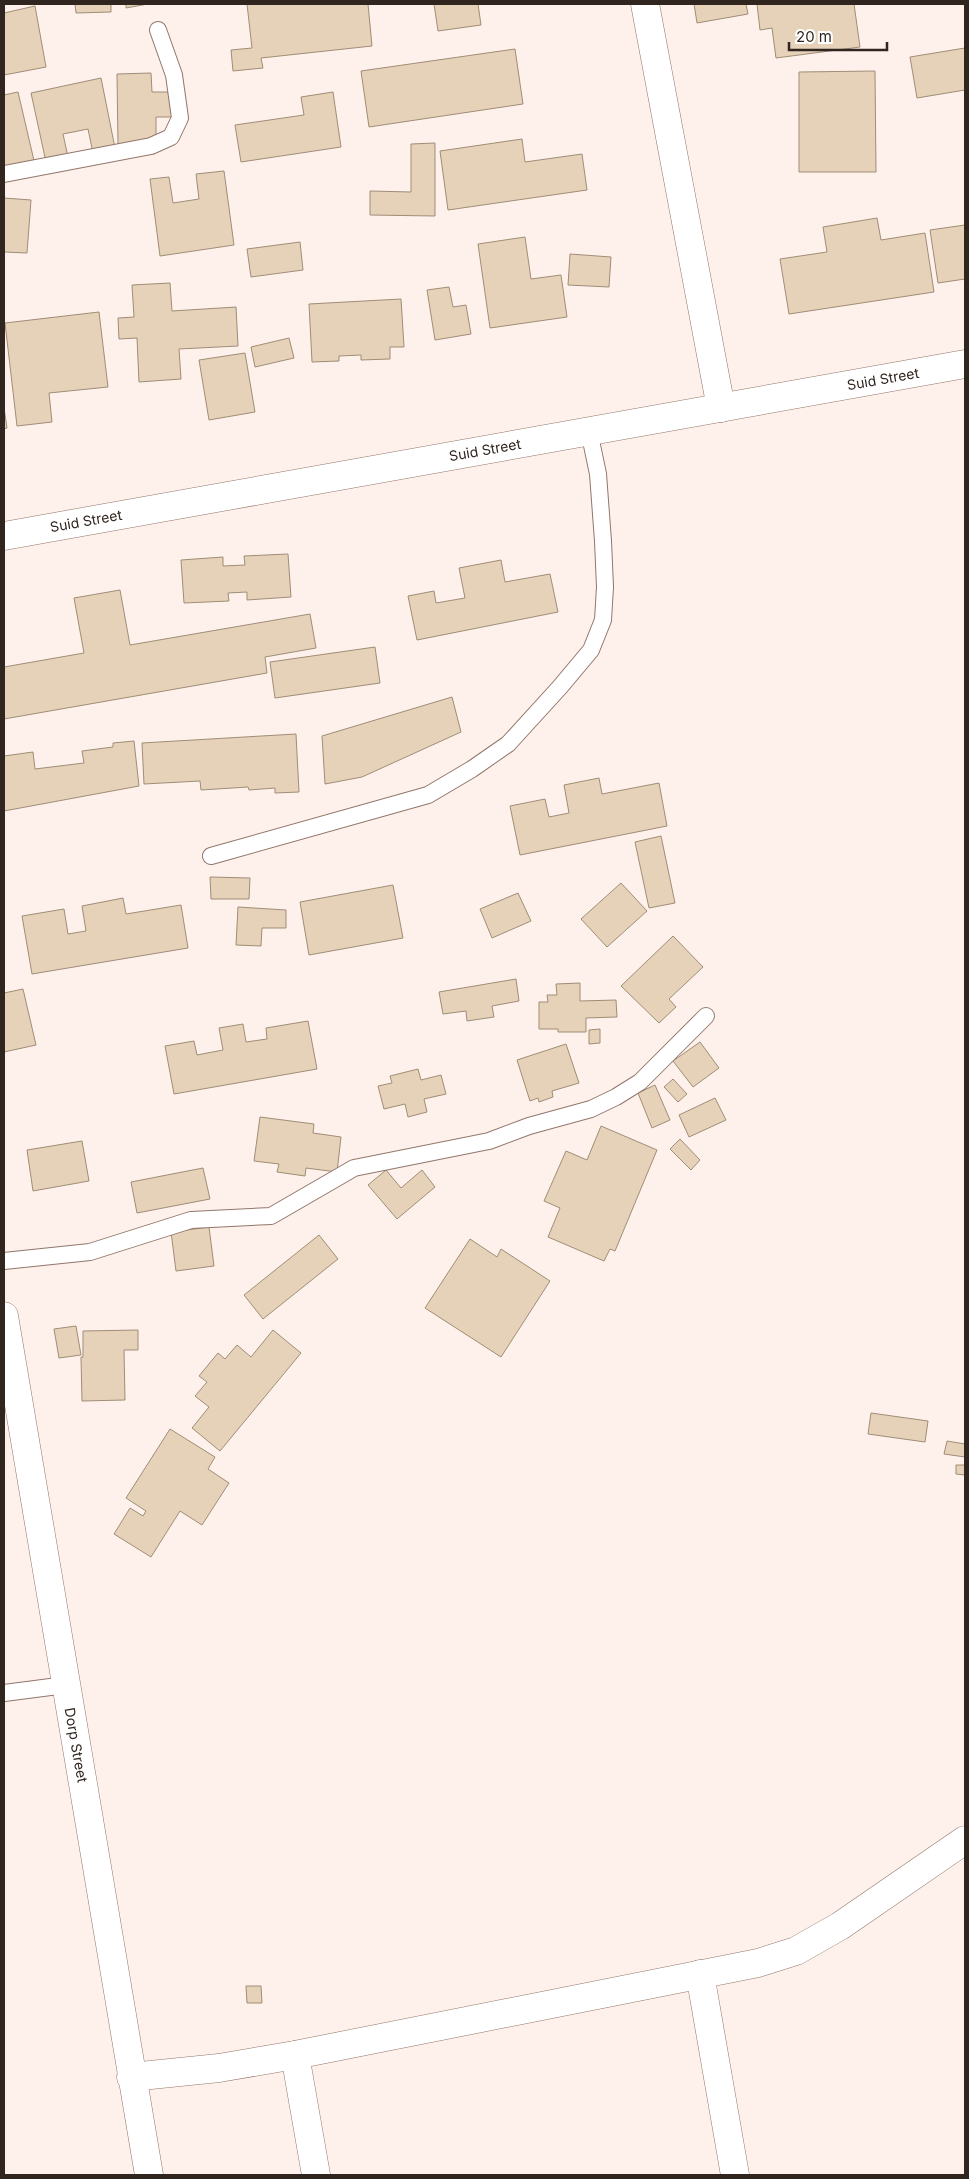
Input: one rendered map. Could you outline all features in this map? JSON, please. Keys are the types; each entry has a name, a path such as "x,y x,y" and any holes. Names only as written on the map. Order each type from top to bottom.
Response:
{"street":[{"path":"645,4 721,408"},
{"name":"Suid Street","path":"4,536 965,364"},
{"name":"Dorp Street","path":"4,1316 149,2175"},
{"path":"131,2077 220,2068 295,2056 758,1963 796,1951 840,1926 965,1840"},
{"path":"700,1974 735,2175"},
{"path":"295,2056 316,2175"}],"lane":[{"path":"4,174 151,146 171,138 180,118 174,75 158,30"},
{"path":"211,856 428,795 472,769 508,744 560,687 591,650 603,620 605,587 603,541 598,474 590,432"},
{"path":"4,1261 90,1252 190,1220 272,1216 354,1168 489,1141 529,1126 591,1110 640,1082 706,1016"},
{"path":"4,1693 66,1685"}],"building":[{"path":"75,4 111,4 111,12 76,13"},
{"path":"126,4 148,4 126,8"},
{"path":"247,4 368,4 372,46 261,58 263,68 233,71 231,50 252,48"},
{"path":"434,4 478,4 481,25 438,31"},
{"path":"694,4 746,4 748,14 697,23"},
{"path":"757,4 854,4 860,47 776,58 772,28 760,30"},
{"path":"35,6 46,67 4,75 4,13"},
{"path":"965,48 965,90 917,98 910,57"},
{"path":"515,49 523,104 369,127 361,71"},
{"path":"875,71 876,172 799,172 799,72"},
{"path":"151,73 152,92 172,92 173,117 156,117 156,143 118,144 117,74"},
{"path":"101,78 115,148 93,153 88,129 63,134 68,157 46,162 31,93"},
{"path":"18,92 35,165 4,166 4,95"},
{"path":"333,92 341,147 241,162 235,125 304,115 301,97"},
{"path":"522,139 525,162 582,154 587,190 448,210 440,151"},
{"path":"435,143 435,216 370,215 370,191 411,192 411,144"},
{"path":"224,171 234,245 160,256 150,179 169,177 173,203 199,199 196,174"},
{"path":"4,198 31,200 27,253 4,252"},
{"path":"877,218 881,240 925,233 934,292 789,314 780,259 827,252 823,227"},
{"path":"965,225 965,279 938,283 930,230"},
{"path":"525,237 531,279 561,275 567,317 490,328 478,244"},
{"path":"300,242 303,270 251,277 247,249"},
{"path":"570,254 611,257 609,287 568,285"},
{"path":"170,283 172,311 236,307 238,346 179,349 181,379 139,382 137,338 119,339 118,318 134,317 132,285"},
{"path":"449,287 453,307 466,305 471,334 435,340 427,290"},
{"path":"401,299 404,347 390,347 390,359 361,360 361,355 339,356 339,361 312,362 309,304"},
{"path":"99,312 108,387 49,393 52,422 17,426 5,323"},
{"path":"289,338 294,358 255,367 251,347"},
{"path":"245,353 255,412 209,420 199,360"},
{"path":"4,408 7,428 4,429"},
{"path":"288,554 291,597 247,600 247,592 228,593 229,601 184,603 181,560 223,557 223,566 245,565 244,556"},
{"path":"501,560 505,582 550,574 558,612 417,640 408,596 434,591 436,603 465,598 459,568"},
{"path":"120,590 130,645 310,614 316,648 265,657 267,673 4,719 4,667 84,653 74,598"},
{"path":"375,647 380,683 275,698 270,662"},
{"path":"452,697 461,732 362,777 325,784 322,736"},
{"path":"296,734 299,792 275,793 275,788 249,790 248,787 201,790 200,781 144,784 142,743"},
{"path":"134,741 139,786 4,811 4,756 33,752 35,769 84,763 82,751 113,747 113,743"},
{"path":"599,778 602,794 659,783 667,826 520,855 510,806 545,799 549,817 569,813 564,785"},
{"path":"661,836 675,903 649,908 635,842"},
{"path":"210,877 250,878 249,899 211,899"},
{"path":"621,883 647,911 607,947 581,919"},
{"path":"393,885 403,938 309,955 300,902"},
{"path":"518,893 531,921 492,938 480,909"},
{"path":"123,898 126,914 181,905 188,948 32,974 22,916 64,909 68,934 86,931 82,906"},
{"path":"238,907 286,910 286,928 262,928 261,946 236,945"},
{"path":"673,936 703,967 669,999 676,1007 659,1023 621,986"},
{"path":"516,979 519,1001 492,1006 494,1017 467,1021 466,1011 443,1014 439,992"},
{"path":"580,983 580,1001 616,1000 617,1017 586,1018 586,1032 558,1032 558,1029 539,1029 539,1002 548,1002 547,995 557,995 556,984"},
{"path":"23,989 36,1045 4,1052 4,993"},
{"path":"308,1021 317,1069 174,1094 165,1046 194,1041 197,1055 223,1050 219,1028 243,1024 246,1042 267,1039 266,1028"},
{"path":"600,1029 600,1043 589,1044 589,1030"},
{"path":"700,1042 719,1068 693,1087 673,1061"},
{"path":"566,1044 579,1083 552,1091 553,1097 539,1102 538,1098 530,1101 517,1060"},
{"path":"418,1069 421,1080 441,1075 446,1094 424,1099 427,1112 408,1117 405,1104 384,1109 378,1086 392,1083 390,1076"},
{"path":"673,1079 687,1094 678,1102 664,1087"},
{"path":"655,1085 670,1120 652,1128 638,1093"},
{"path":"715,1098 726,1120 689,1137 679,1115"},
{"path":"260,1117 314,1124 313,1133 341,1137 337,1172 306,1168 305,1176 277,1172 279,1164 254,1161"},
{"path":"601,1126 657,1150 615,1251 610,1249 604,1261 548,1237 560,1208 544,1201 566,1151 587,1160"},
{"path":"680,1139 700,1160 691,1170 670,1149"},
{"path":"82,1141 89,1181 33,1191 27,1150"},
{"path":"203,1168 210,1199 137,1213 131,1182"},
{"path":"386,1170 401,1188 422,1170 435,1187 397,1219 368,1185"},
{"path":"209,1227 214,1266 176,1271 171,1232"},
{"path":"319,1235 338,1259 263,1319 244,1295"},
{"path":"470,1239 497,1257 501,1249 550,1281 501,1357 425,1308"},
{"path":"76,1326 81,1355 59,1358 54,1329"},
{"path":"138,1330 138,1350 124,1350 125,1400 82,1401 81,1357 83,1357 83,1331"},
{"path":"273,1330 301,1353 220,1451 192,1428 209,1407 195,1396 207,1382 199,1376 218,1353 225,1359 237,1345 251,1357"},
{"path":"871,1413 928,1421 925,1442 868,1434"},
{"path":"170,1429 215,1457 208,1469 229,1483 202,1525 180,1511 151,1557 114,1534 130,1508 143,1516 146,1511 126,1498"},
{"path":"947,1441 965,1444 965,1457 944,1454"},
{"path":"956,1465 965,1465 965,1475 956,1474"},
{"path":"246,1986 261,1986 262,2003 247,2003"}]}
